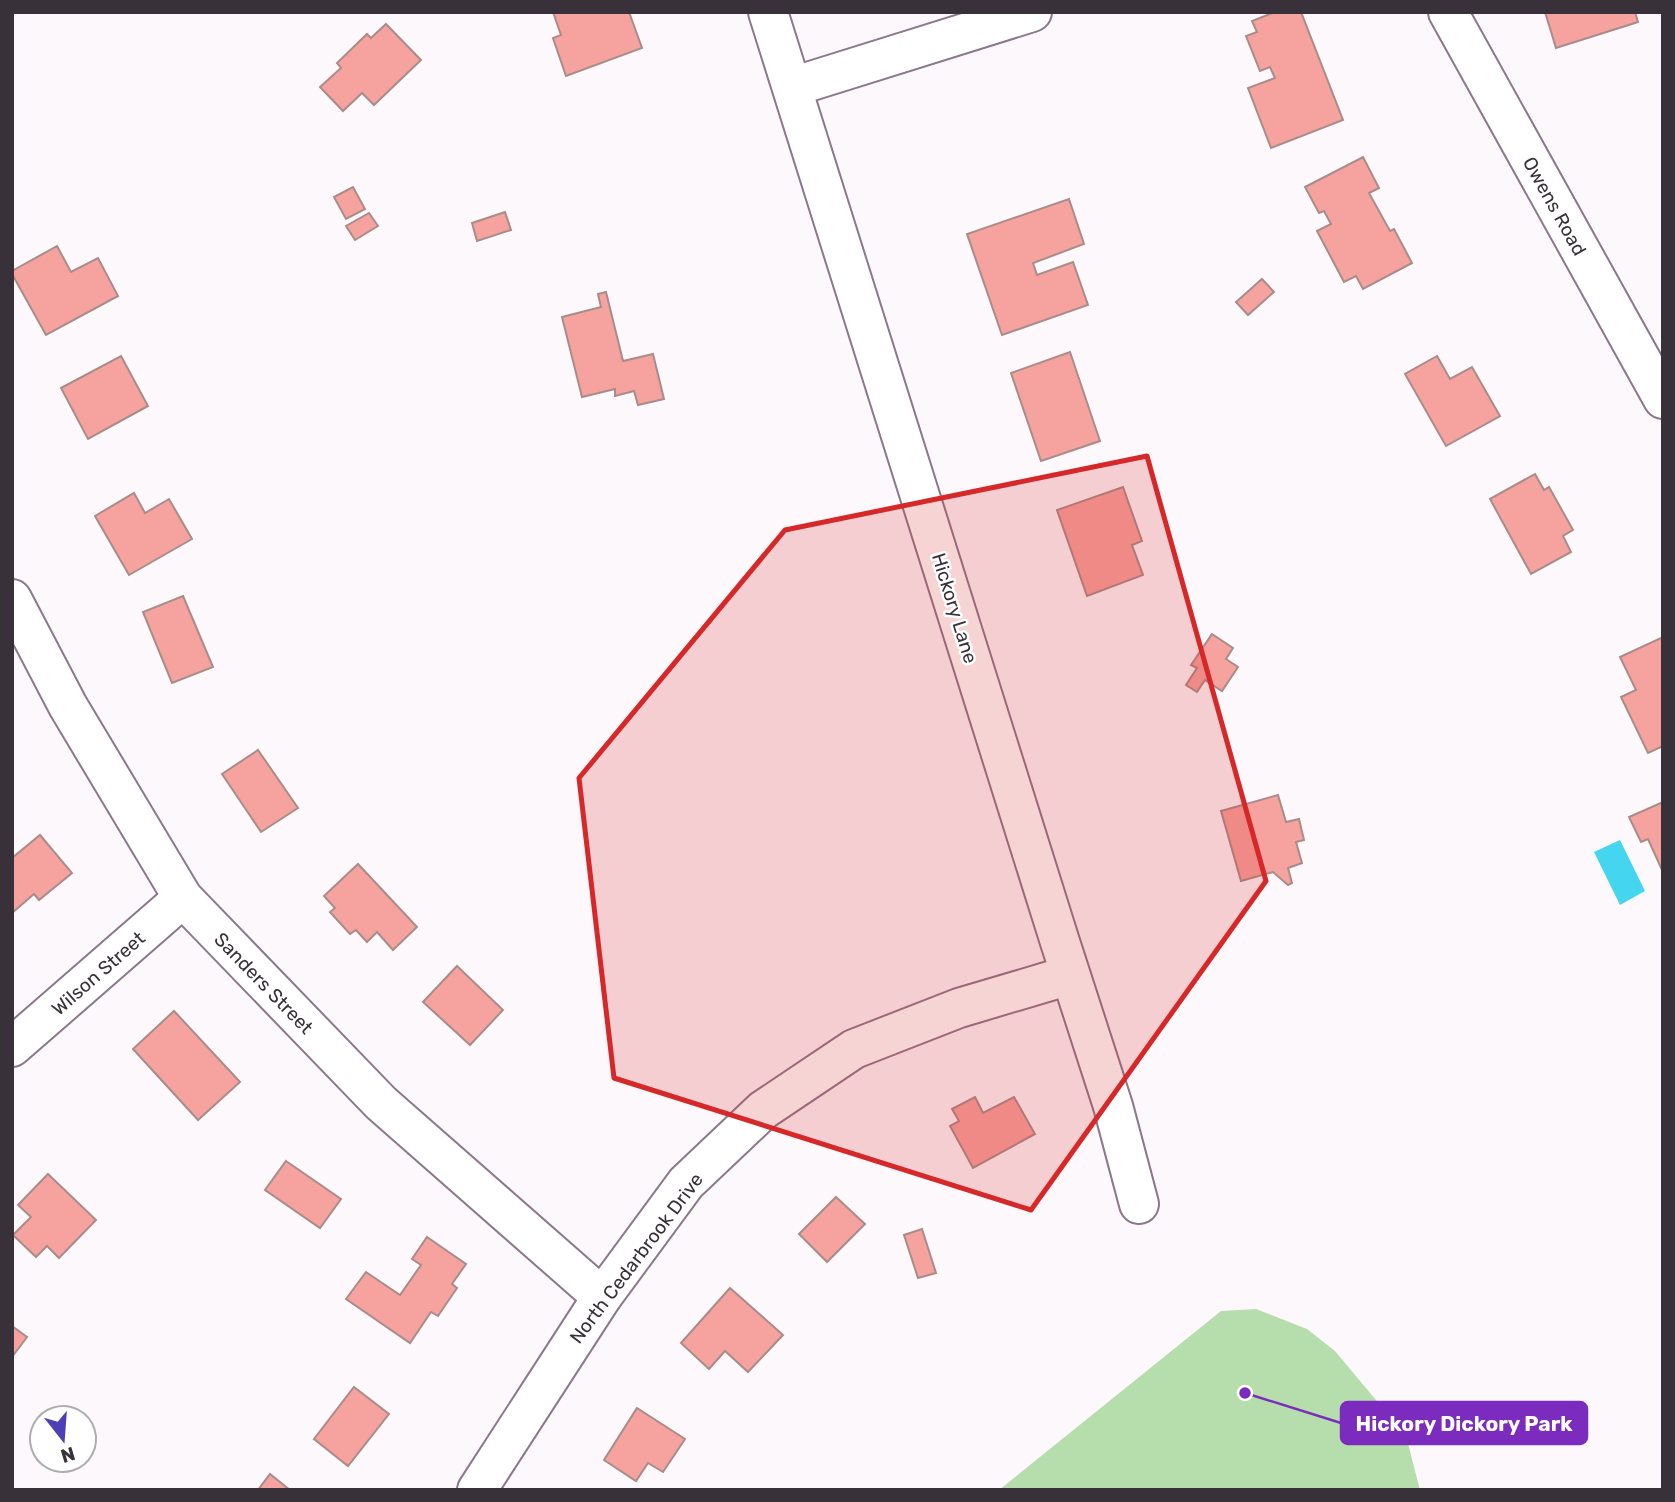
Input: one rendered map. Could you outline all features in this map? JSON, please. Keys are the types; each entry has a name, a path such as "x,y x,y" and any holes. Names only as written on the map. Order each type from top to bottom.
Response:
{"street":[{"name":"Hickory Lane","path":"768,12 1113,1106 1139,1204"},
{"path":"792,87 1032,12"},
{"name":"Owens Road","path":"1448,12 1663,399"},
{"name":"Sanders Street","path":"12,599 68,706 183,898 381,1103 602,1297"},
{"name":"Wilson Street","path":"12,1047 183,898"},
{"name":"North Cedarbrook Drive","path":"477,1490 602,1297 686,1183 763,1110 854,1049 959,1008 1070,975"}],"highlighted area":[{"path":"1147,456 1266,881 1031,1210 614,1078 579,778 785,530"}],"green space":[{"path":"1256,1309 1307,1329 1335,1351 1406,1436 1420,1490 999,1490 1221,1311"}],"water":[{"path":"1620,840 1645,891 1620,905 1594,852"}],"building":[{"path":"553,12 629,12 642,48 566,76 553,38 561,35"},
{"path":"1275,12 1301,12 1343,120 1271,148 1248,88 1275,78 1270,67 1260,71 1246,36 1257,32 1252,21"},
{"path":"1545,12 1635,12 1638,22 1556,48"},
{"path":"386,24 421,60 374,105 362,93 343,111 320,87 341,68 337,63 367,34 371,38"},
{"path":"1363,157 1379,188 1369,193 1390,231 1394,229 1412,263 1363,289 1356,276 1344,282 1317,231 1331,224 1324,211 1319,213 1305,187"},
{"path":"353,187 365,209 346,219 334,197"},
{"path":"1069,199 1084,244 1033,263 1037,275 1073,262 1088,305 1002,335 967,234"},
{"path":"505,212 511,230 477,241 472,223"},
{"path":"369,213 378,226 355,240 346,226"},
{"path":"57,246 71,272 98,258 118,296 46,335 12,271"},
{"path":"1262,279 1274,292 1248,315 1236,302"},
{"path":"606,292 623,361 653,354 664,399 638,405 634,391 615,396 615,389 582,397 562,317 601,307 598,294"},
{"path":"1070,352 1100,441 1041,461 1011,373"},
{"path":"121,356 148,406 88,439 61,388"},
{"path":"1437,356 1450,379 1472,367 1500,416 1446,446 1405,374"},
{"path":"1535,474 1544,490 1549,487 1573,530 1563,536 1571,552 1531,574 1490,499"},
{"path":"1123,487 1142,541 1132,545 1143,575 1087,596 1057,510"},
{"path":"134,493 145,513 169,499 192,539 129,575 95,516"},
{"path":"183,596 213,667 172,683 143,612"},
{"path":"1212,634 1233,648 1226,659 1238,667 1222,691 1205,680 1197,692 1186,685 1197,668 1191,665"},
{"path":"1663,637 1663,746 1648,753 1621,697 1636,690 1620,657"},
{"path":"258,750 298,808 261,832 222,774"},
{"path":"1278,795 1286,822 1299,819 1304,840 1296,842 1302,863 1288,868 1292,883 1288,885 1273,872 1241,881 1221,811"},
{"path":"1663,802 1662,870 1648,839 1641,842 1629,817"},
{"path":"40,835 72,873 39,900 34,894 12,913 12,858"},
{"path":"358,864 417,927 393,950 377,932 367,942 356,930 350,934 330,912 335,908 324,896"},
{"path":"457,966 503,1010 470,1045 423,1002"},
{"path":"174,1011 240,1082 198,1120 133,1049"},
{"path":"975,1097 983,1113 1014,1097 1035,1134 973,1168 950,1126 959,1121 952,1109"},
{"path":"286,1161 341,1199 320,1228 265,1190"},
{"path":"48,1174 96,1220 59,1258 47,1246 36,1257 13,1235 31,1217 18,1205"},
{"path":"836,1197 865,1224 827,1262 799,1234"},
{"path":"922,1229 936,1273 918,1278 904,1235"},
{"path":"427,1237 466,1264 452,1284 457,1288 438,1316 431,1312 410,1343 346,1299 366,1272 400,1295 421,1265 412,1259"},
{"path":"730,1288 783,1335 748,1372 725,1351 709,1369 681,1343"},
{"path":"12,1326 27,1337 12,1357"},
{"path":"354,1387 389,1414 348,1466 314,1439"},
{"path":"637,1408 685,1439 663,1472 648,1463 636,1481 604,1460"},
{"path":"270,1474 290,1490 258,1490"}],"place":[{"name":"Hickory Dickory Park","path":"1245,1393"}]}
